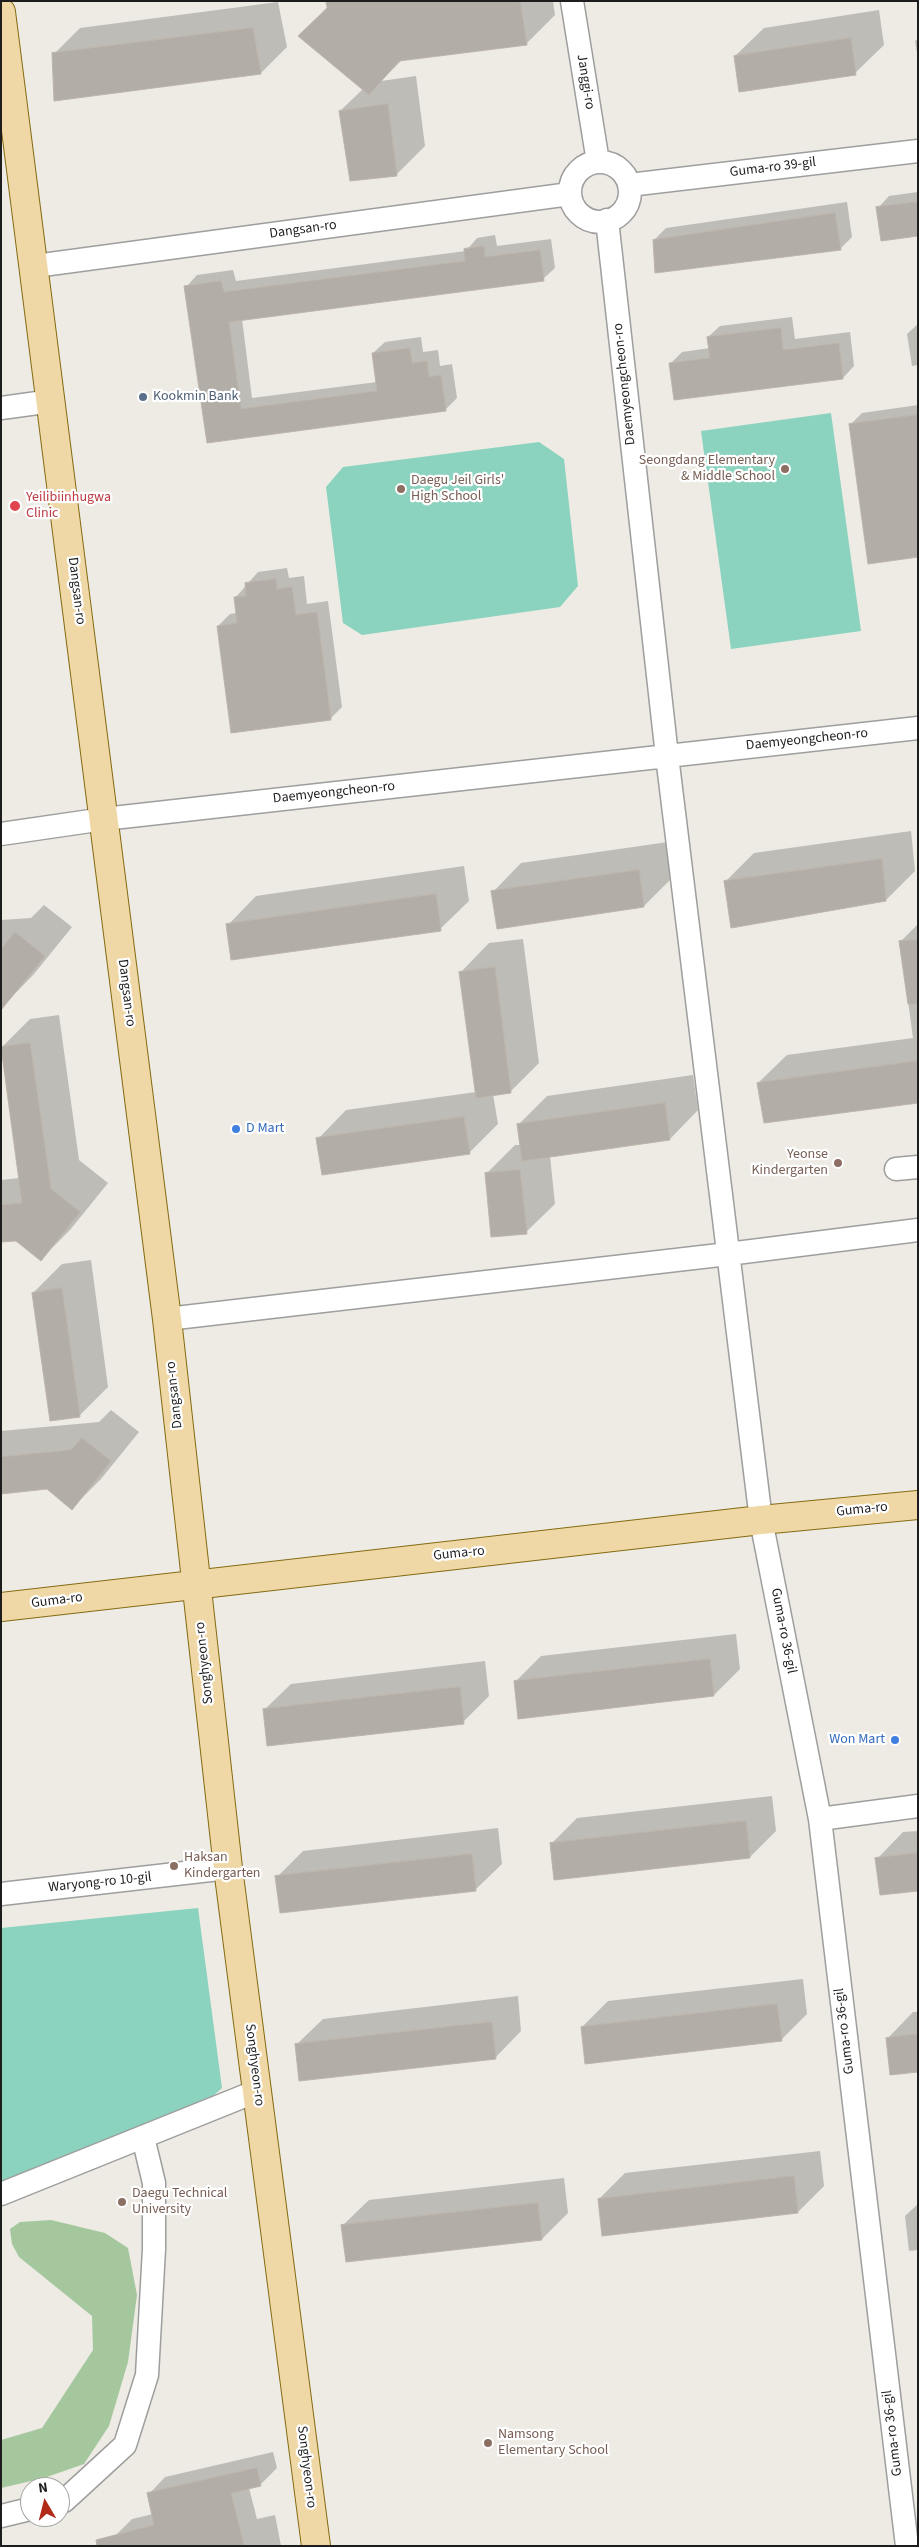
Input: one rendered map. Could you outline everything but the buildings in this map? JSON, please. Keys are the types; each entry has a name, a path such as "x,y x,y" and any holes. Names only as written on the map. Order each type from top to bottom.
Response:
{"main road":[{"name":"Dangsan-ro","path":"1,12 35,266 167,1319 196,1584"},
{"name":"Guma-ro","path":"1,1607 761,1520 918,1505"},
{"name":"Songhyeon-ro","path":"196,1584 228,1868 316,2546"}],"street":[{"name":"Janggi-ro","path":"572,1 598,162"},
{"name":"Guma-ro 39-gil","path":"629,185 918,151"},
{"path":"598,162 610,163 618,168 629,185 627,205 621,213 607,220 594,221 585,218 577,211 570,194 575,175 582,168 598,162"},
{"name":"Dangsan-ro","path":"35,266 570,194"},
{"name":"Daemyeongcheon-ro","path":"607,220 667,756"},
{"path":"1,408 52,401"},
{"name":"Daemyeongcheon-ro","path":"1,834 104,819 918,728"},
{"name":"Guma-ro 36-gil","path":"667,756 761,1520 820,1819 907,2546"},
{"path":"896,1169 918,1166"},
{"path":"167,1319 918,1230"},
{"path":"820,1819 918,1806"},
{"name":"Waryong-ro 10-gil","path":"1,1894 228,1868"},
{"path":"1,2194 257,2091"},
{"path":"70,2495 125,2445 147,2375 154,2248 154,2183 144,2137"},
{"path":"1,2516 20,2511"}],"green space":[{"path":"831,413 861,631 731,649 701,431"},
{"path":"539,442 564,459 578,586 560,607 362,635 343,623 326,487 343,467"},
{"path":"198,1908 222,2088 204,2104 1,2185 1,1928"},
{"path":"51,2220 105,2233 128,2248 137,2295 128,2362 109,2426 84,2464 47,2477 20,2477 20,2484 1,2488 1,2440 42,2428 93,2350 92,2316 19,2257 12,2244 10,2229 20,2222"}],"place":[{"name":"Kookmin Bank","path":"143,397"},
{"name":"Seongdang Elementary & Middle School","path":"785,469"},
{"name":"Daegu Jeil Girls' High School","path":"401,489"},
{"name":"Yeilibiinhugwa Clinic","path":"15,506"},
{"name":"D Mart","path":"236,1129"},
{"name":"Yeonse Kindergarten","path":"838,1163"},
{"name":"Won Mart","path":"895,1740"},
{"name":"Haksan Kindergarten","path":"174,1866"},
{"name":"Daegu Technical University","path":"122,2202"},
{"name":"Namsong Elementary School","path":"488,2443"}]}
